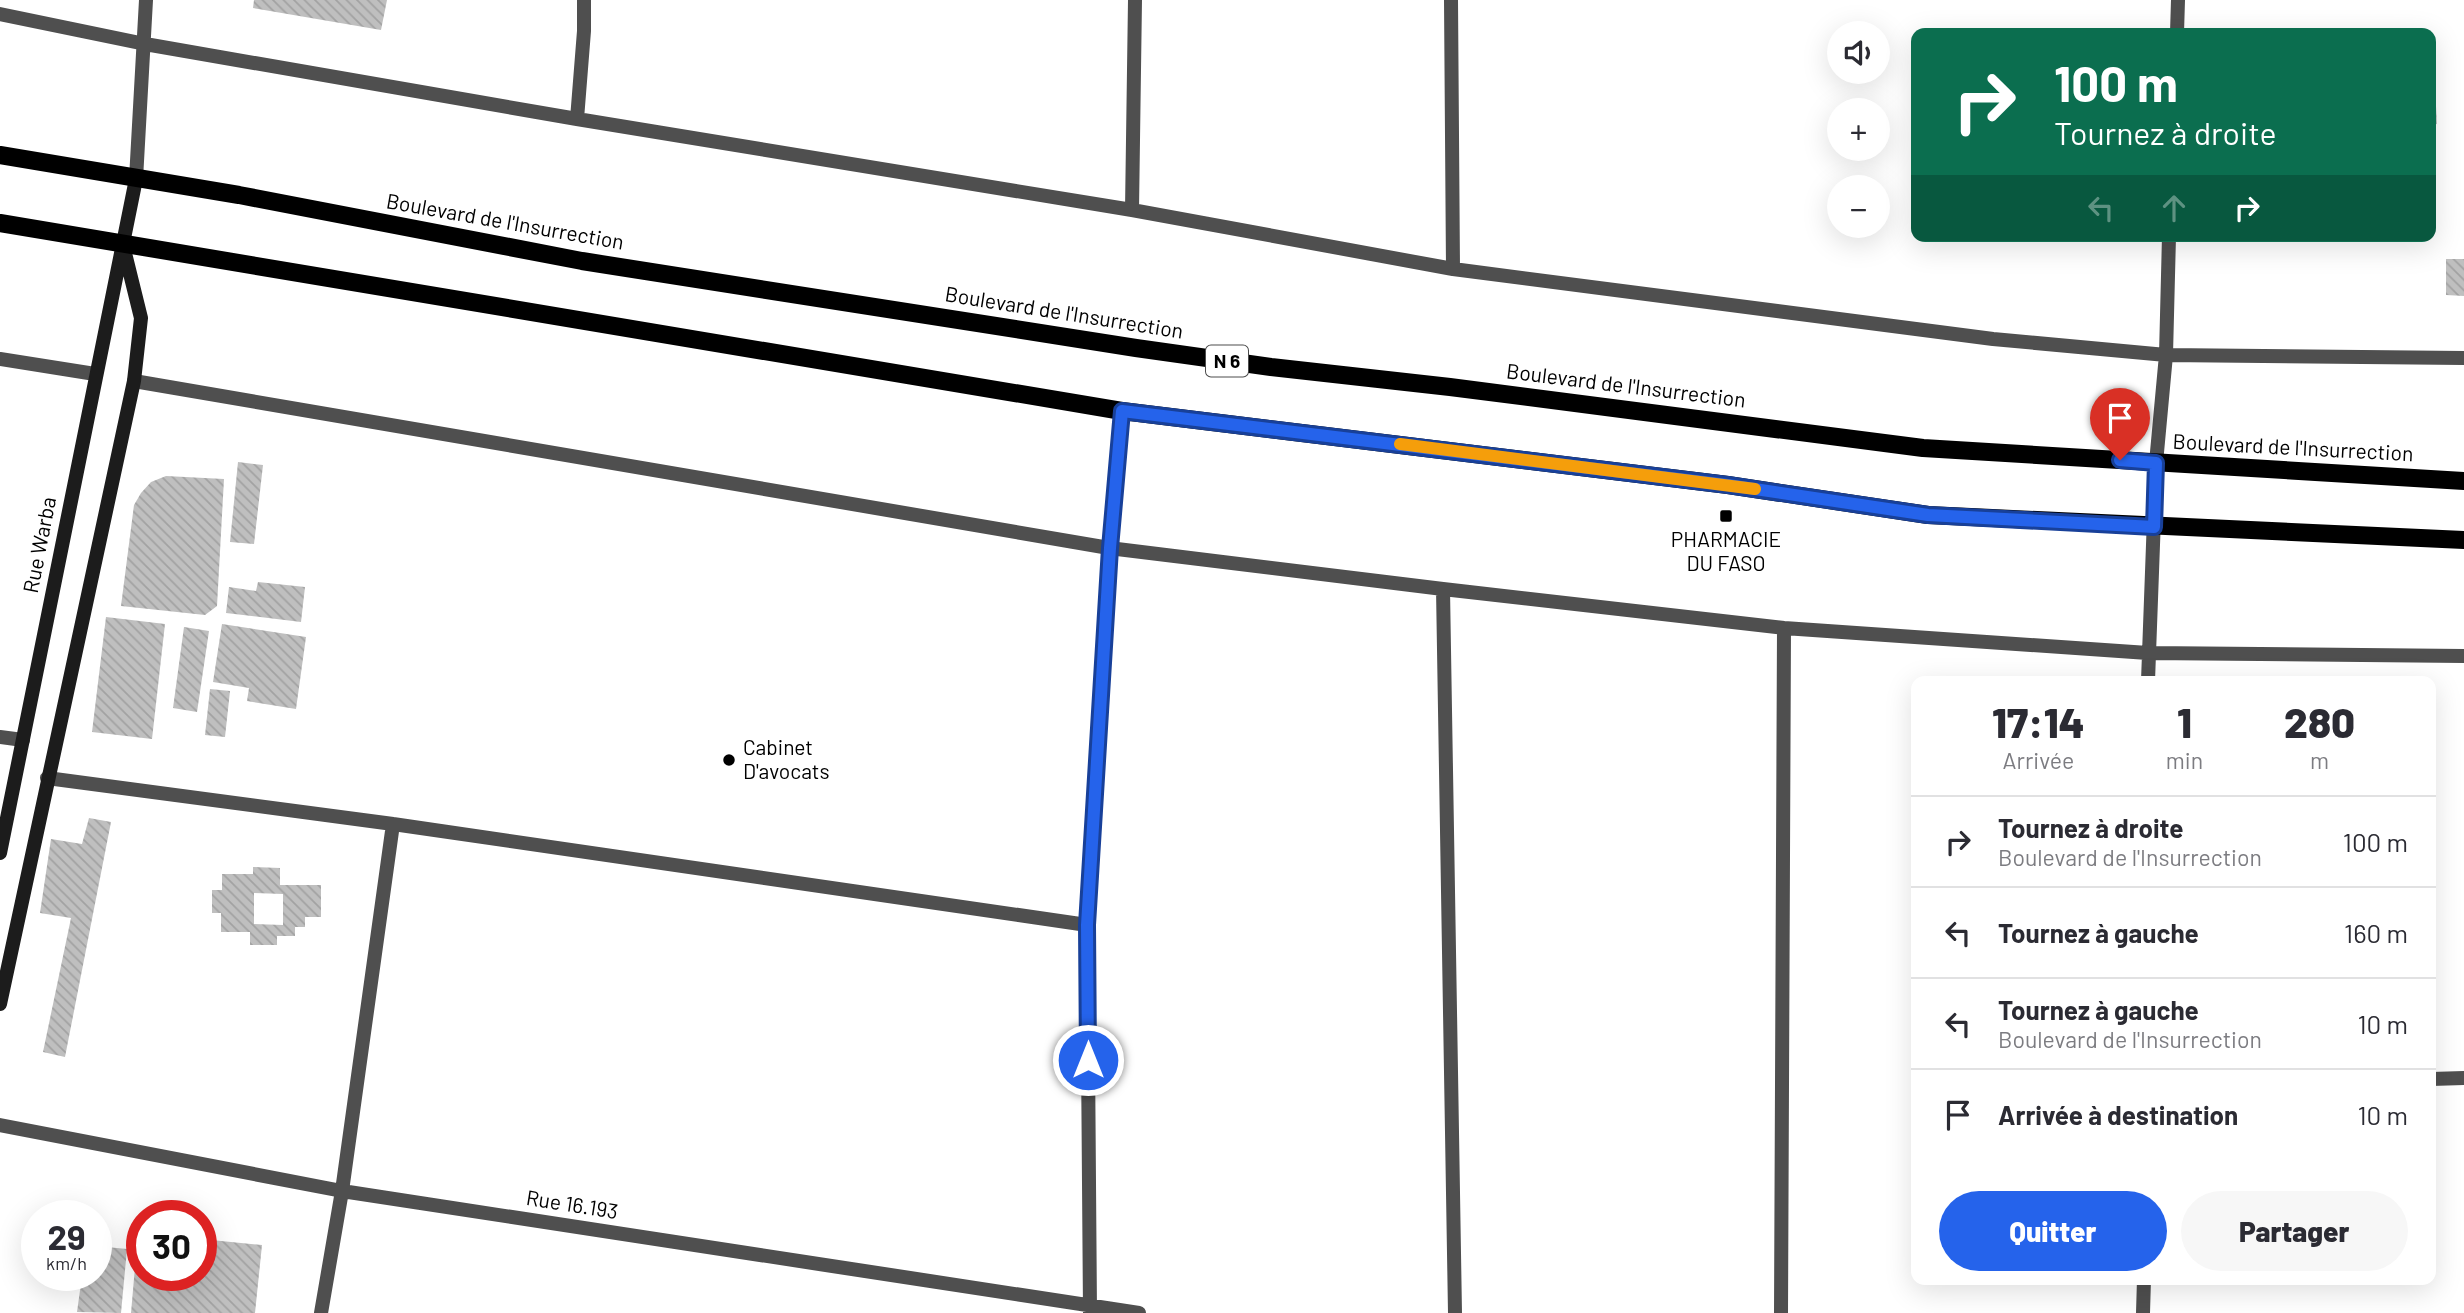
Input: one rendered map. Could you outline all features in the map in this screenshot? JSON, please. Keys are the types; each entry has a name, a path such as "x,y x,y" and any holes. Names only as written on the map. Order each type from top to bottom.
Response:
{"main road":[{"name":"Boulevard de l'Insurrection","path":"0,155 239,195 582,261 1136,348 1923,448 2464,481"},
{"name":"Rue Warba","path":"0,853 136,179"},
{"path":"0,223 1122,411 1728,485 1928,515 2464,540"},
{"path":"0,1004 134,381 141,318 123,245"}],"street":[{"path":"136,179 146,0"},
{"path":"577,119 584,0"},
{"path":"1132,210 1135,0"},
{"path":"1451,0 1452,269"},
{"path":"2176,28 2178,0"},
{"path":"0,14 145,44 577,119 1132,210 1452,269 1993,339 2166,355 2464,358"},
{"path":"2148,676 2156,463 2166,355 2169,242"},
{"path":"0,359 95,374"},
{"path":"134,381 1110,548 1443,589 1784,628 2148,653 2464,656"},
{"path":"1090,1309 1087,925 1110,548 1122,411"},
{"path":"1443,589 1455,1313"},
{"path":"1781,1313 1784,628"},
{"path":"0,737 23,740"},
{"path":"47,778 393,824 1087,925"},
{"path":"321,1313 342,1191 393,824"},
{"path":"2436,1079 2464,1078"},
{"name":"Rue 16.193","path":"0,1125 342,1191 1090,1309 1139,1313"},
{"path":"2143,1313 2144,1285"}],"building":[{"path":"254,0 387,0 381,30 253,8"},
{"path":"2446,259 2464,259 2464,296 2446,295"},
{"path":"238,462 263,465 254,544 230,542"},
{"path":"166,476 224,479 217,606 205,615 121,606 134,505 151,482"},
{"path":"258,582 305,587 301,622 226,613 229,587 256,591"},
{"path":"106,617 165,624 152,739 92,732"},
{"path":"222,624 306,637 296,709 247,701 249,688 213,682"},
{"path":"184,627 209,631 197,712 173,708"},
{"path":"210,689 230,691 225,737 205,735"},
{"path":"89,818 111,822 65,1057 43,1052 71,918 40,913 51,839 82,844"},
{"path":"253,867 280,868 280,885 321,885 321,917 305,917 305,927 295,927 295,936 277,936 277,945 250,945 250,932 221,932 221,913 212,913 212,890 222,890 222,874 253,874","holes":["254,893 283,894 283,925 254,924"]},
{"path":"217,1241 262,1245 255,1313 131,1313 133,1291 217,1291"},
{"path":"112,1248 126,1249 121,1313 77,1312 80,1291 112,1291"}],"slow traffic":[{"path":"1400,444 1755,489"}],"place":[{"name":"PHARMACIE DU FASO","path":"1726,516"},
{"name":"Cabinet D'avocats","path":"729,760"}],"route":[{"path":"1088,1060 1087,925 1110,548 1122,411 1728,485 1928,515 2154,527 2156,463 2120,460"}]}
